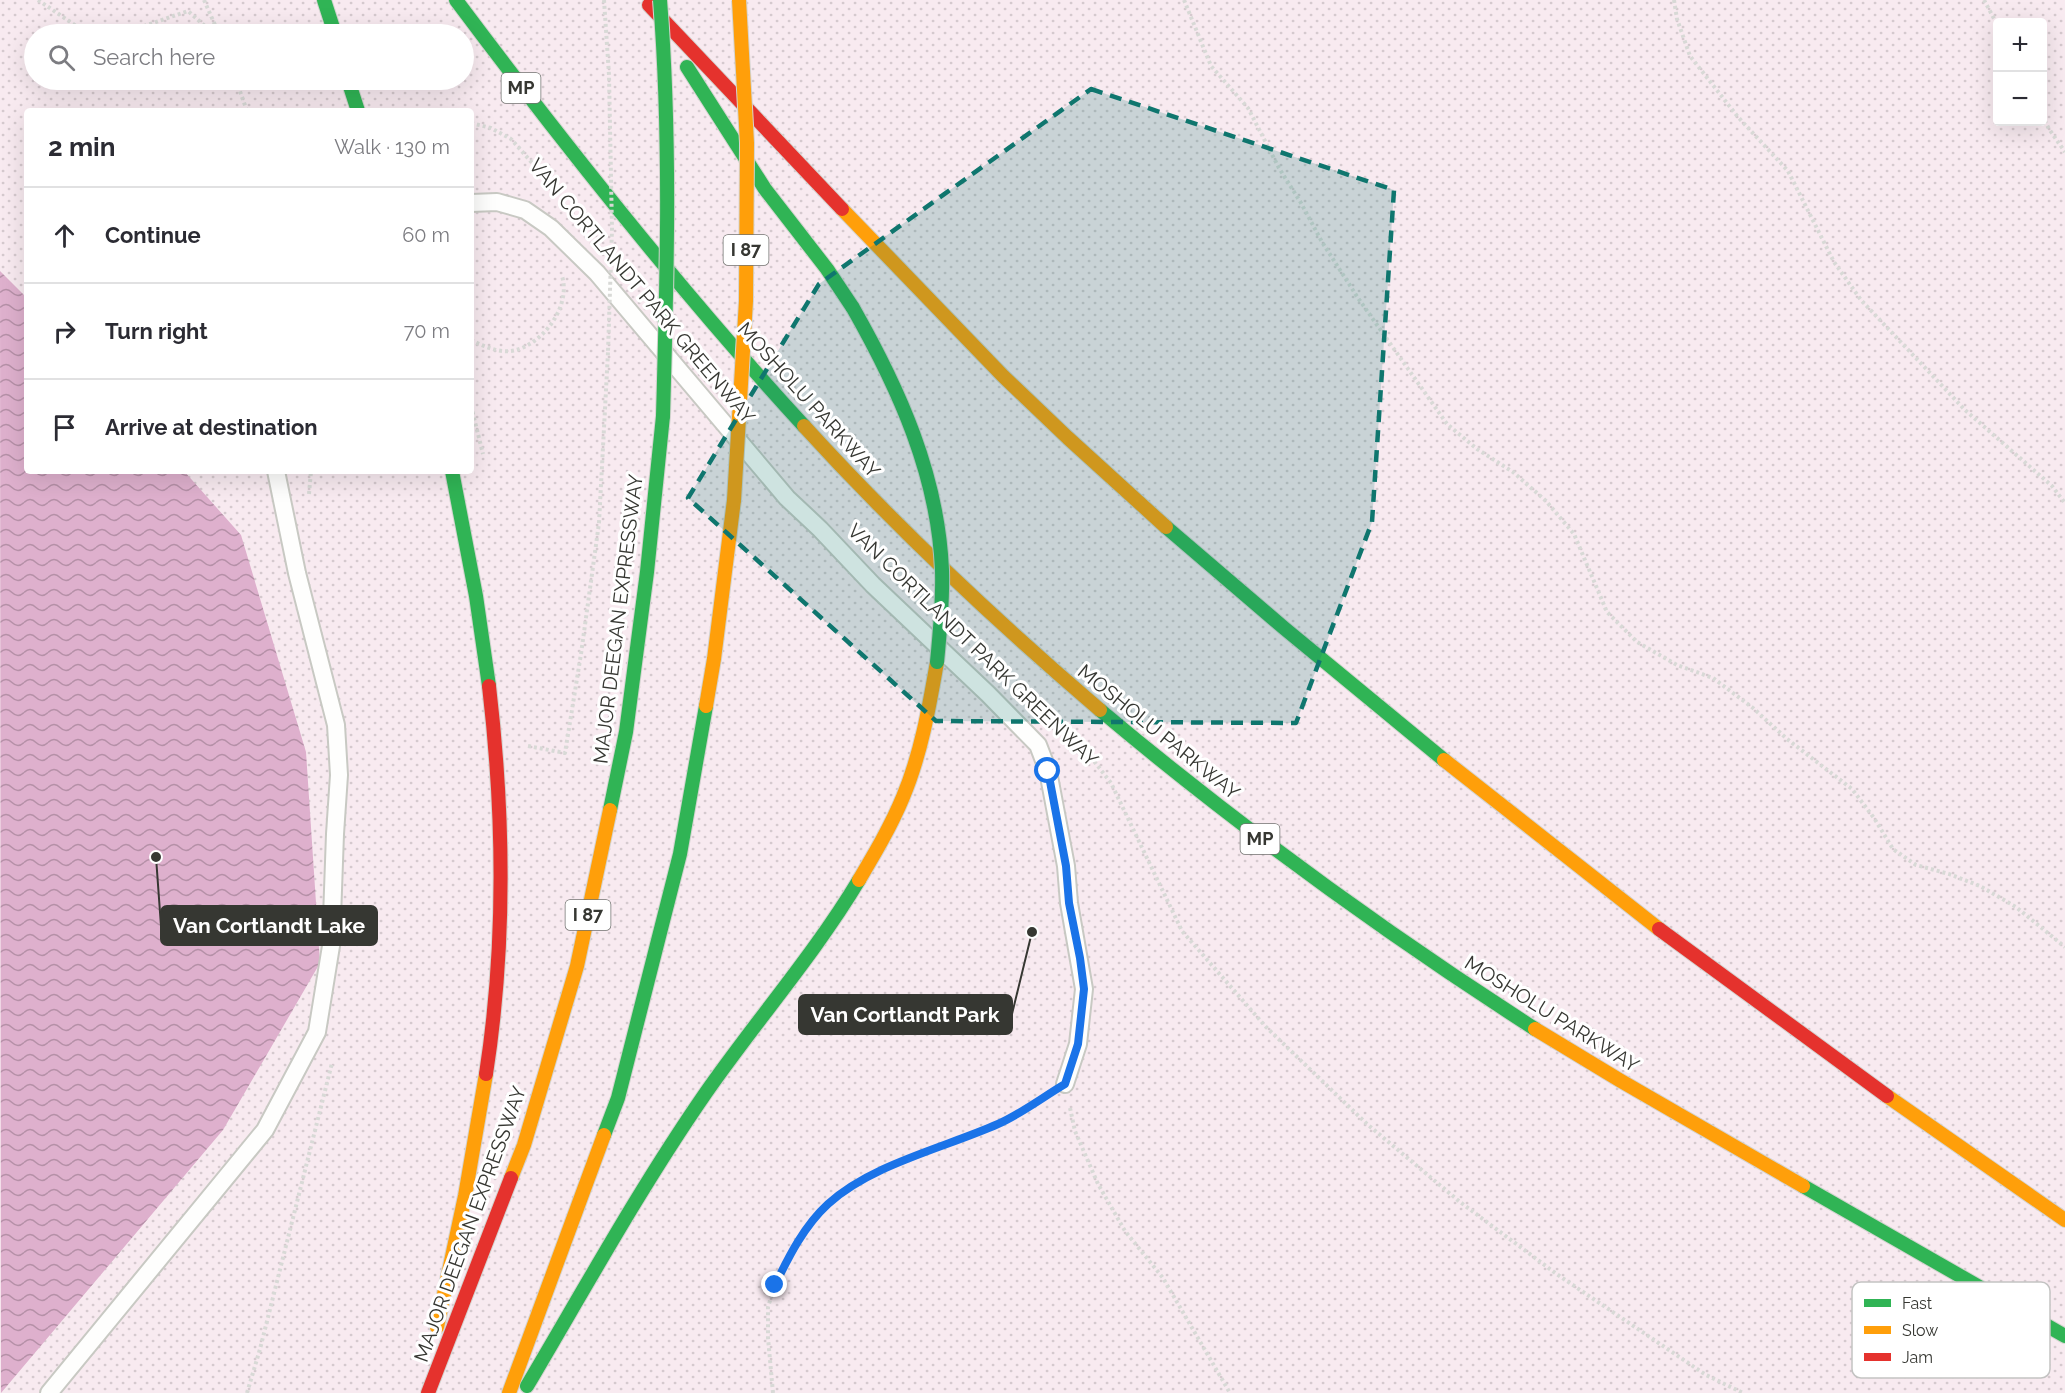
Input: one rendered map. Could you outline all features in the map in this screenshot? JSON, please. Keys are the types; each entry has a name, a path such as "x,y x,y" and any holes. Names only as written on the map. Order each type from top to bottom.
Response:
{"highway":[{"path":"324,0 331,24"},
{"name":"MOSHOLU PARKWAY","path":"456,0 474,24"},
{"path":"523,1393 674,1142 732,1054 850,894 875,853 895,815 909,780 925,725 937,663 941,625 941,557 931,492 912,424 899,393 853,308 827,269 765,189 645,0"},
{"path":"645,0 945,319 1114,481 1302,644 1496,802 1692,954 1881,1092 2065,1220"},
{"name":"MAJOR DEEGAN EXPRESSWAY","path":"428,1393 525,1145 577,966 626,732 647,572 663,416 669,226 666,64 660,0"},
{"name":"I 87","path":"509,1393 618,1098 677,865 714,658 734,500 746,290 747,143 739,0"},
{"name":"MOSHOLU PARKWAY","path":"474,24 541,114 766,385 919,546 1118,726 1308,875 1462,982 1612,1076 1971,1282"},
{"path":"351,90 357,108"},
{"path":"423,1393 468,1180 480,1111 497,976 501,908 500,831 494,722 485,649 453,474"},
{"name":"MOSHOLU PARKWAY","path":"2050,1327 2065,1336"}],"lane":[{"path":"474,203 496,202 525,210 551,228 597,273 787,498 1038,745 1048,771 1066,866 1069,903 1084,989 1078,1044 1065,1084"},
{"path":"49,1393 266,1130 317,1032 331,946 339,775 336,725 297,573 277,474"}],"path":[{"path":"38,0 73,24"},
{"path":"204,0 215,24"},
{"path":"526,735 528,746 565,753 598,523 608,352 612,229 609,75 604,0"},
{"path":"1184,0 1211,66 1248,108 1279,168 1358,298 1447,424 1477,449 1513,472 1546,501 1574,534 1607,612 1637,642 1677,665 1713,678 1852,789 1874,818 1893,849 1916,865 1948,874 1989,891 2016,907 2065,947"},
{"path":"1674,0 1677,19 1690,56 1738,117 1788,171 1834,262 1861,300 1965,410 2052,486 2065,503"},
{"path":"1984,0 1994,18"},
{"path":"150,24 188,11 203,24"},
{"path":"240,90 246,108"},
{"name":"VAN CORTLANDT PARK GREENWAY","path":"474,124 491,128 511,139 570,207"},
{"path":"2047,124 2065,152"},
{"name":"VAN CORTLANDT PARK GREENWAY","path":"606,250 614,259"},
{"path":"474,341 496,351 515,350 530,344 551,324 560,309 564,291 560,272"},
{"path":"474,418 484,458"},
{"name":"VAN CORTLANDT PARK GREENWAY","path":"1057,726 1090,756 1111,783 1182,931 1266,1027 1367,1124 1460,1202 1568,1282 1706,1375 1743,1393"},
{"path":"773,1393 770,1375 768,1307 775,1285 792,1251 826,1206 842,1193 872,1175 1000,1123 1065,1084 1075,1131 1098,1184 1125,1232 1163,1278 1230,1393"}],"highlighted area":[{"path":"1091,89 1394,190 1372,522 1296,723 936,721 688,498 819,284"}],"shaded area":[{"path":"0,0 2065,0 2065,1393 0,1393"}],"water":[{"path":"0,271 24,295 24,474 187,474 241,535 306,752 320,963 223,1130 1,1393"}],"traffic: fast":[{"path":"324,0 332,24"},
{"path":"456,0 539,110 668,271 804,426"},
{"path":"660,0 667,156 663,416"},
{"path":"687,67 765,189 827,269 853,308"},
{"path":"351,90 357,108"},
{"path":"853,308 900,401 913,434 933,500 942,570 942,605 937,662"},
{"path":"610,810 626,732 647,572 663,416"},
{"path":"453,474 476,596 489,686"},
{"path":"1166,527 1444,760"},
{"path":"604,1135 618,1098 680,854 706,706"},
{"path":"1100,710 1205,795 1312,876 1422,954 1535,1029"},
{"path":"527,1386 613,1238 681,1130 724,1067 804,962 859,880"},
{"path":"1803,1186 1971,1282"},
{"path":"2050,1327 2065,1336"}],"traffic: slow":[{"path":"734,500 746,301 747,143 739,0"},
{"path":"842,209 1003,376 1166,527"},
{"path":"804,426 874,500 948,572 1100,710"},
{"path":"706,706 734,500"},
{"path":"859,880 888,829 909,781 924,731 937,662"},
{"path":"1444,760 1659,929"},
{"path":"511,1178 524,1145 577,966 610,810"},
{"path":"1535,1029 1803,1186"},
{"path":"437,1327 465,1196 486,1074"},
{"path":"1887,1096 2065,1220"},
{"path":"509,1393 604,1135"}],"traffic: jam":[{"path":"649,5 842,209"},
{"path":"486,1074 497,977 501,880 498,782 489,686"},
{"path":"1659,929 1887,1096"},
{"path":"428,1393 511,1178"}],"place":[{"name":"Van Cortlandt Lake","path":"156,857"},
{"name":"Van Cortlandt Park","path":"1032,932"}],"route":[{"path":"775,1285 792,1251 808,1227 826,1206 842,1193 872,1175 1000,1123 1065,1084 1078,1044 1084,989 1069,903 1066,866 1048,771"}]}
